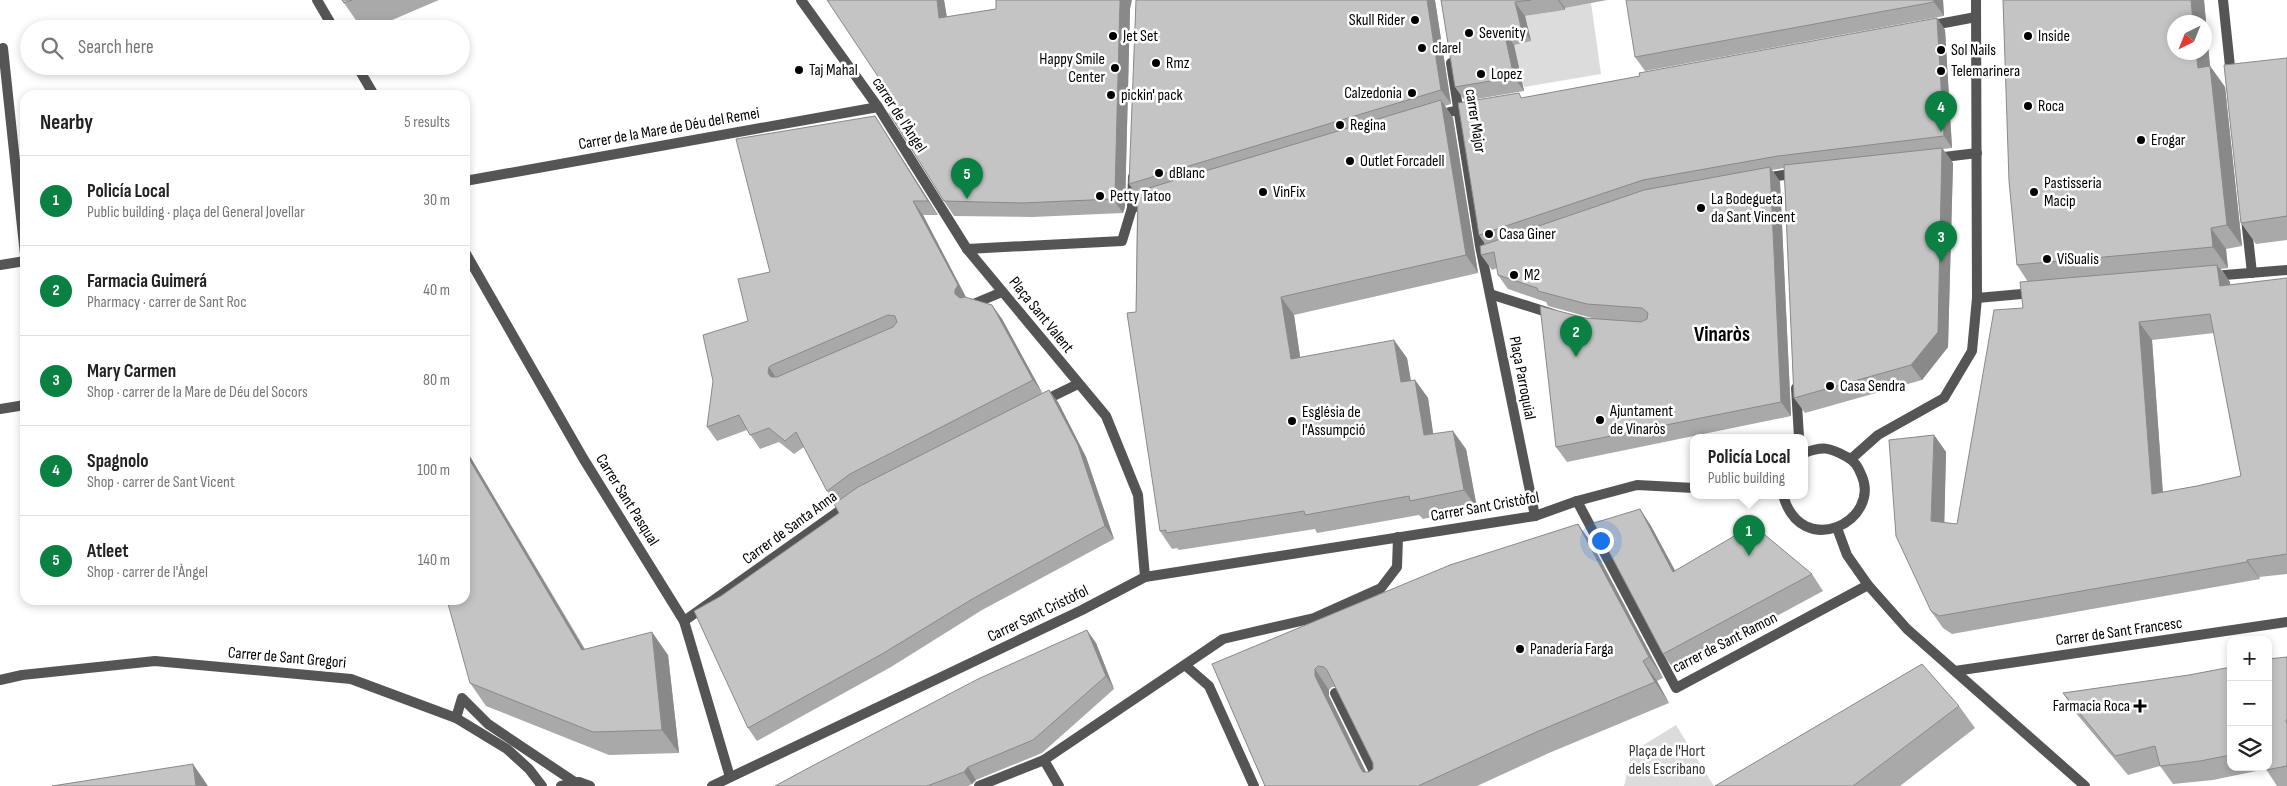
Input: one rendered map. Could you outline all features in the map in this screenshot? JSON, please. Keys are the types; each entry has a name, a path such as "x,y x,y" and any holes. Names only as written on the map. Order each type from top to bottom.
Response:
{"street":[{"path":"317,0 329,20"},
{"name":"carrer de l'Àngel","path":"801,0 878,107 967,249"},
{"path":"1850,458 1878,435 1944,398 1972,351 1977,298 1976,0"},
{"path":"2223,0 2232,87"},
{"path":"1919,27 1976,17"},
{"path":"3,48 20,208"},
{"name":"carrer Major","path":"1450,54 1484,251"},
{"path":"362,75 371,90"},
{"path":"1430,117 1486,104"},
{"name":"Carrer de la Mare de Déu del Remei","path":"470,180 878,107"},
{"path":"1929,158 1977,153"},
{"path":"967,249 1122,241 1132,208 1133,170"},
{"path":"1749,181 1787,179 1806,172"},
{"path":"1132,208 1150,202"},
{"path":"2245,211 2252,273"},
{"name":"Plaça Sant Valent","path":"967,249 1106,416 1138,495 1146,577"},
{"name":"Plaça Parroquial","path":"1484,251 1490,294 1535,516"},
{"name":"Carrer Sant Pasqual","path":"470,261 583,458 684,622 730,777"},
{"path":"0,264 20,262"},
{"path":"2203,277 2287,270"},
{"path":"1977,298 2046,291"},
{"path":"971,305 1002,292"},
{"path":"1490,294 1568,318"},
{"path":"1796,377 1799,434"},
{"path":"1035,406 1078,384"},
{"path":"0,409 20,406"},
{"path":"1784,499 1786,508 1794,519 1809,528 1822,531 1837,528 1851,520 1861,507 1864,490 1863,478 1857,465 1850,458 1832,449 1819,448 1808,452"},
{"name":"Carrer Sant Cristòfol","path":"712,786 1073,614 1146,577 1535,516 1577,501 1637,485 1690,488"},
{"name":"Carrer de Santa Anna","path":"684,622 855,500"},
{"name":"carrer de Sant Ramon","path":"1577,501 1676,688 1868,585"},
{"path":"1837,528 1847,555 1868,585 1907,630 2084,786"},
{"path":"979,786 1044,760 1186,666 1194,657 1223,639 1314,618 1381,588 1397,567 1398,537"},
{"name":"Carrer de Sant Francesc","path":"1955,671 2287,622"},
{"name":"Carrer de Sant Gregori","path":"0,680 22,675 155,661 351,679 456,718 507,749 529,769 542,786"},
{"path":"1186,666 1209,686 1254,786"},
{"path":"1335,693 1381,786"},
{"path":"456,718 462,698 488,724 576,783 590,786"},
{"path":"1044,760 1059,786"},
{"path":"562,786 576,783"}],"green space":[{"path":"1591,3 1601,74 1524,87 1513,46 1525,16 1565,10 1565,8"},
{"name":"Plaça de l'Hort dels Escribano","path":"1676,725 1714,786 1624,786 1632,752"}],"building":[{"path":"827,0 937,0 939,18 996,9 996,0 1120,0 1115,193 1113,199 1022,203 944,201 889,113 901,111"},
{"path":"1136,0 1427,0 1441,90 1129,184"},
{"path":"1441,0 1531,0 1515,2 1521,27 1504,31 1514,77 1455,87"},
{"path":"1626,0 1934,0 1934,2 1635,57"},
{"path":"2003,0 2191,0 2192,15 2167,15 2167,60 2197,60 2198,68 2210,66 2227,225 2211,228 2213,247 2017,265 2009,181"},
{"path":"1937,18 1944,136 1778,156 1643,180 1479,235 1458,103 1519,93 1521,98 1640,76 1639,73"},
{"path":"2287,58 2287,216 2241,223 2224,65"},
{"path":"1441,100 1466,255 1281,297 1291,359 1394,340 1401,382 1415,380 1424,435 1453,431 1464,490 1410,501 1409,496 1305,515 1304,511 1166,533 1166,530 1160,531 1127,313 1136,312 1138,194 1129,194"},
{"path":"875,116 928,201 913,201 958,285 955,294 960,298 965,297 992,305 1033,380 850,474 827,491 796,432 785,441 769,428 750,435 739,415 707,427 713,381 703,335 748,321 738,279 770,272 736,139","holes":["888,315 895,316 897,322 893,327 777,377 771,377 768,373 769,367 772,365"]},
{"path":"1942,148 1938,332 1911,365 1794,398 1784,165"},
{"path":"1770,167 1781,402 1556,447 1540,306 1585,318 1641,322 1647,319 1648,313 1642,308 1587,304 1538,291 1537,288 1498,275 1494,252 1481,255 1480,246 1644,190"},
{"path":"2217,265 2220,286 2287,278 2287,554 1939,616 1931,611 1896,536 1889,440 1934,435 1931,521 1957,524 1994,310 2023,308 2020,282","holes":["2210,314 2241,476 2152,494 2139,322"]},
{"path":"1049,390 1078,445 1105,526 974,598 882,654 748,728 694,611 721,596 839,513 834,504 858,487"},
{"path":"470,460 582,650 652,632 662,730 593,732 470,683 448,605 470,605"},
{"path":"1640,509 1673,572 1753,525 1812,574 1663,654 1594,523"},
{"path":"1578,524 1649,657 1643,661 1655,682 1534,733 1418,786 1265,786 1212,664 1450,565","holes":["1318,666 1324,667 1373,763 1373,769 1369,772 1363,772 1361,769 1315,676 1315,669"]},
{"path":"1087,630 1106,676 1033,740 968,767 964,772 927,786 775,786 978,679"},
{"path":"2287,657 2287,766 2272,769 2272,681 2272,659"},
{"path":"1922,664 1959,706 1853,786 1715,786"},
{"path":"2227,668 2227,756 2160,766 2155,746 2115,756 2063,693"},
{"path":"193,764 196,786 52,786"}],"place":[{"name":"Skull Rider","path":"1415,20"},
{"name":"Sevenity","path":"1469,33"},
{"name":"Jet Set","path":"1113,36"},
{"name":"Inside","path":"2028,36"},
{"name":"clarel","path":"1422,48"},
{"name":"Sol Nails","path":"1941,50"},
{"name":"Rmz","path":"1156,63"},
{"name":"Happy Smile Center","path":"1115,68"},
{"name":"Taj Mahal","path":"799,70"},
{"name":"Telemarinera","path":"1941,71"},
{"name":"Lopez","path":"1481,74"},
{"name":"Calzedonia","path":"1412,93"},
{"name":"pickin' pack","path":"1111,95"},
{"name":"Roca","path":"2028,106"},
{"name":"Regina","path":"1340,125"},
{"name":"Spagnolo","path":"1941,132"},
{"name":"Erogar","path":"2141,140"},
{"name":"Outlet Forcadell","path":"1350,161"},
{"name":"dBlanc","path":"1159,173"},
{"name":"VinFix","path":"1263,192"},
{"name":"Pastisseria Macip","path":"2034,192"},
{"name":"Petty Tatoo","path":"1100,196"},
{"name":"Atleet","path":"967,199"},
{"name":"La Bodegueta da Sant Vincent","path":"1701,208"},
{"name":"Casa Giner","path":"1489,234"},
{"name":"ViSualis","path":"2047,259"},
{"name":"Mary Carmen","path":"1941,262"},
{"name":"M2","path":"1514,275"},
{"name":"Farmacia Guimerá","path":"1576,357"},
{"name":"Casa Sendra","path":"1830,386"},
{"name":"Ajuntament de Vinaròs","path":"1600,420"},
{"name":"Església de l'Assumpció","path":"1292,421"},
{"name":"Policía Local","path":"1749,556"},
{"name":"Panadería Farga","path":"1520,649"},
{"name":"Farmacia Roca","path":"2140,706"}],"district":[{"name":"Vinaròs","path":"1722,334"}]}
